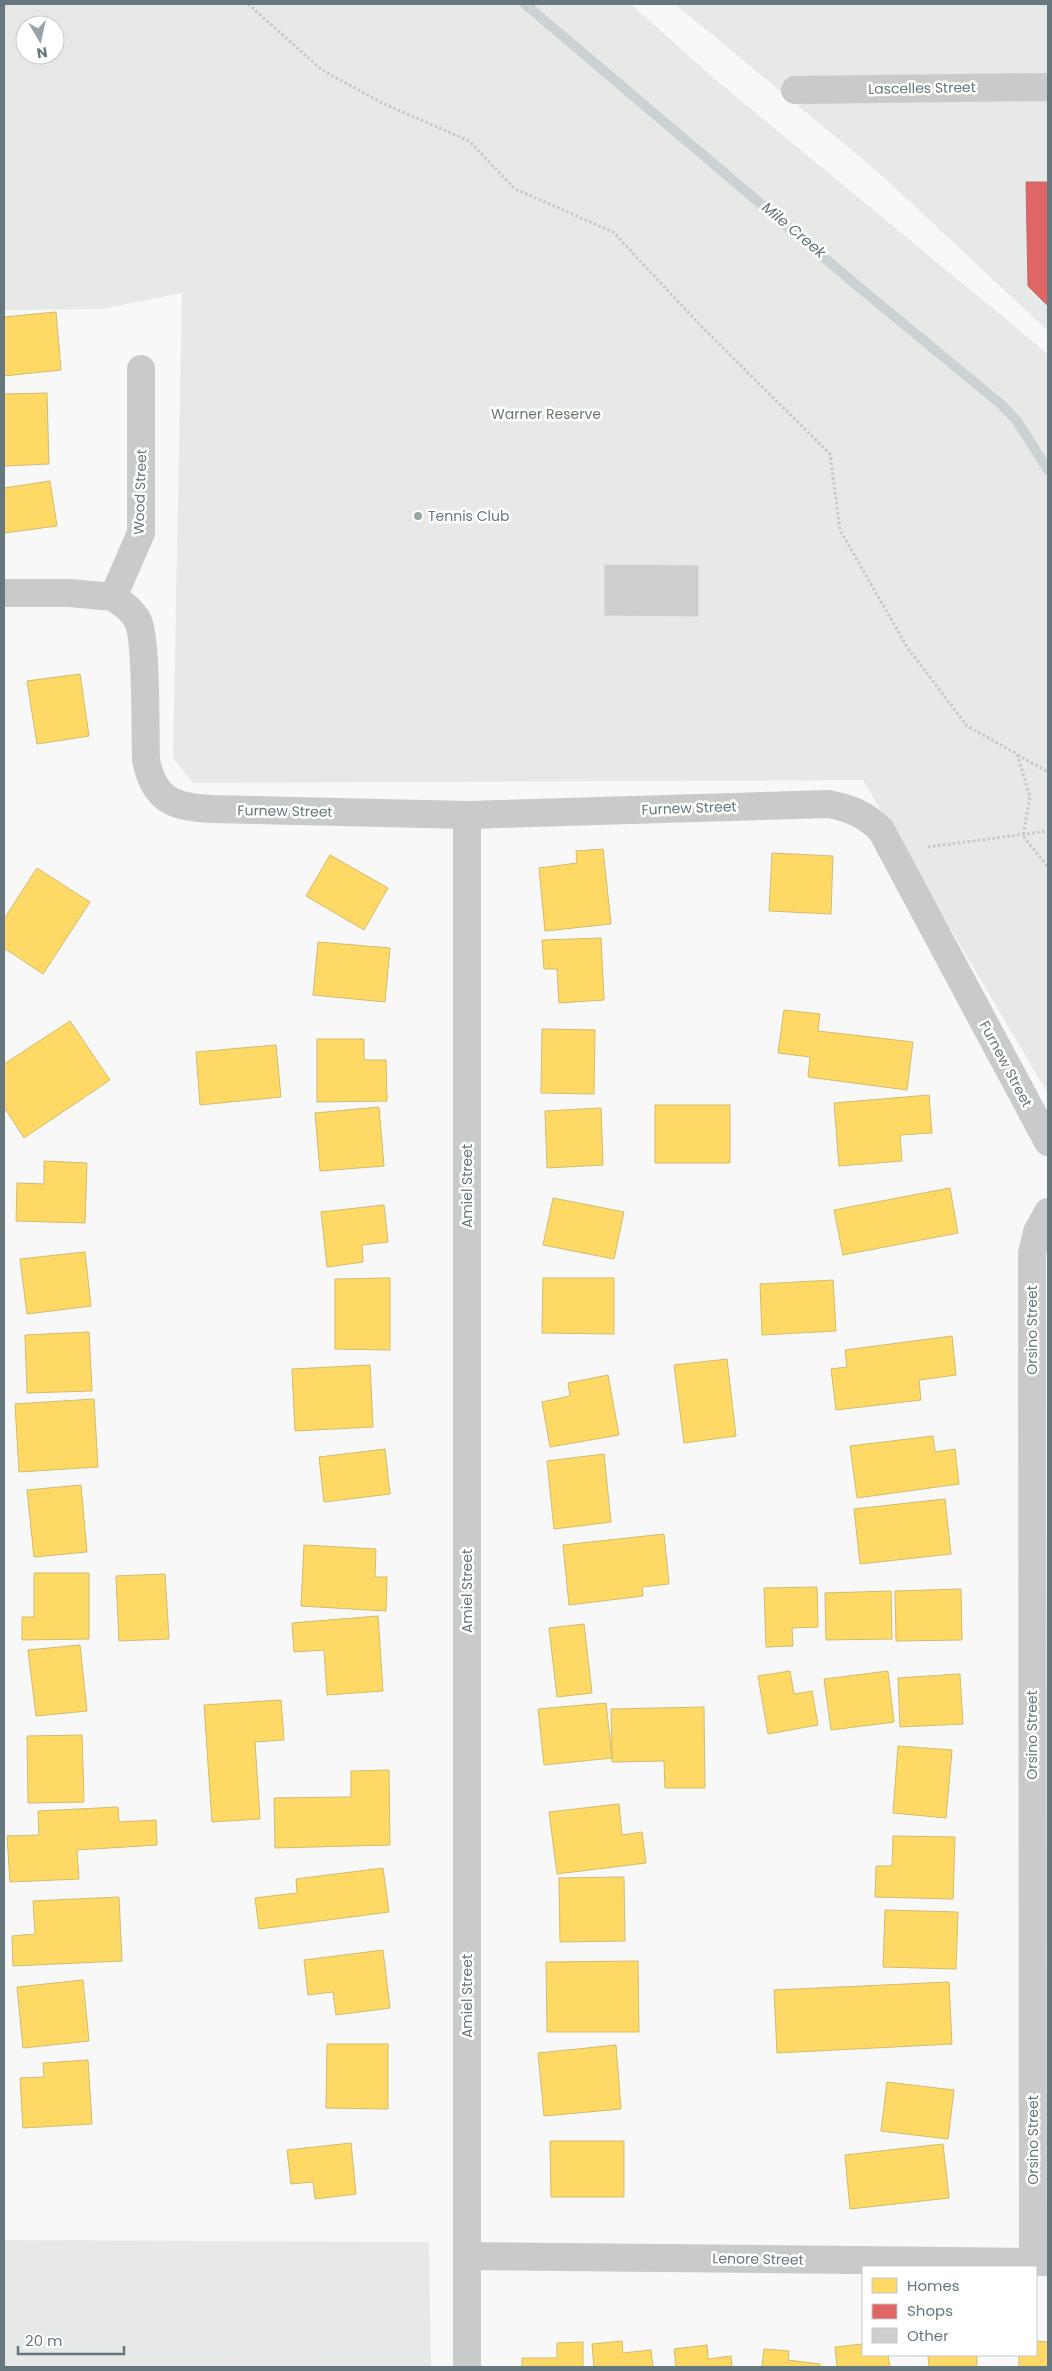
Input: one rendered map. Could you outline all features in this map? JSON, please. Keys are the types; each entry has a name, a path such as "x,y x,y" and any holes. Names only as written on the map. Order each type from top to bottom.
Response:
{"street":[{"name":"Lascelles Street","path":"795,90 1048,87"},
{"name":"Wood Street","path":"113,597 141,533 141,369"},
{"path":"4,593 70,593 113,597"},
{"name":"Furnew Street","path":"113,597 128,608 139,623 142,646 146,760 149,777 156,790 169,801 186,808 467,815 828,804 844,807 870,818 881,830 1048,1142"},
{"name":"Amiel Street","path":"467,815 467,2367"},
{"name":"Orsino Street","path":"1041,2262 1040,1703 1032,1253 1037,1232 1048,1212"},
{"name":"Lenore Street","path":"467,2256 1041,2262"}],"path":[{"path":"248,4 322,70 380,102 469,141 514,189 613,232 702,327 830,454 840,530 907,647 967,726 1048,772"},
{"path":"1017,754 1030,797 1023,836 1048,867"},
{"path":"892,852 1023,836 1048,831"}],"shaded area":[{"path":"675,4 1048,4 1048,331 877,171"},
{"path":"4,2240 429,2242 431,2367 4,2367"}],"green space":[{"name":"Warner Reserve","path":"4,4 631,4 711,76 1048,354 1048,1094 863,780 193,783 173,758 182,293 102,309 4,310"},
{"path":"210,2273 330,2282 328,2299 209,2290"},
{"path":"316,2338 316,2367 234,2367 234,2340"}],"building: Homes":[{"path":"56,312 61,370 4,376 4,317"},
{"path":"47,393 49,464 4,466 4,394"},
{"path":"50,481 57,526 4,533 4,488"},
{"path":"80,674 89,736 37,744 27,681"},
{"path":"603,849 611,924 545,931 539,868 577,863 576,851"},
{"path":"772,853 833,856 831,914 769,911"},
{"path":"330,855 388,888 364,930 306,896"},
{"path":"37,868 90,902 43,974 4,948 4,919"},
{"path":"601,938 604,1000 559,1003 557,969 544,969 542,940"},
{"path":"318,942 390,948 385,1002 313,995"},
{"path":"784,1010 820,1014 818,1031 913,1042 907,1090 808,1077 810,1057 778,1053"},
{"path":"70,1021 110,1080 24,1138 4,1107 4,1064"},
{"path":"542,1029 595,1030 594,1094 541,1093"},
{"path":"317,1039 364,1039 364,1060 386,1060 387,1101 317,1102"},
{"path":"276,1045 281,1097 200,1105 196,1052"},
{"path":"929,1095 932,1133 900,1135 902,1161 839,1166 834,1103"},
{"path":"655,1105 730,1105 730,1163 655,1163"},
{"path":"379,1107 384,1166 320,1171 315,1113"},
{"path":"601,1108 603,1165 547,1168 545,1111"},
{"path":"44,1161 87,1163 85,1223 16,1221 17,1183 44,1184"},
{"path":"950,1188 958,1233 843,1255 834,1210"},
{"path":"553,1198 624,1212 614,1259 543,1245"},
{"path":"384,1205 388,1242 362,1245 363,1262 327,1267 321,1212"},
{"path":"85,1252 91,1306 27,1314 20,1259"},
{"path":"390,1278 390,1350 335,1349 335,1279"},
{"path":"543,1278 614,1278 614,1334 542,1333"},
{"path":"833,1280 836,1331 762,1335 760,1284"},
{"path":"89,1332 92,1391 27,1393 25,1335"},
{"path":"952,1336 956,1375 919,1380 921,1400 836,1410 831,1369 847,1367 845,1350"},
{"path":"727,1359 736,1436 684,1443 674,1365"},
{"path":"370,1365 373,1427 295,1431 292,1369"},
{"path":"608,1375 619,1435 550,1447 542,1402 570,1396 568,1383"},
{"path":"94,1399 98,1467 19,1472 15,1404"},
{"path":"933,1436 935,1452 955,1449 959,1484 857,1498 850,1446"},
{"path":"385,1449 390,1494 324,1502 319,1457"},
{"path":"604,1454 611,1522 554,1529 547,1461"},
{"path":"81,1485 87,1552 34,1557 27,1490"},
{"path":"945,1499 951,1554 860,1564 854,1509"},
{"path":"664,1534 669,1584 642,1587 643,1596 569,1605 563,1545"},
{"path":"304,1545 376,1549 375,1577 387,1577 386,1611 301,1606"},
{"path":"34,1573 89,1573 89,1639 22,1640 22,1617 34,1617"},
{"path":"165,1574 169,1639 119,1641 116,1576"},
{"path":"817,1587 818,1627 792,1628 793,1646 766,1647 764,1588"},
{"path":"961,1589 962,1640 896,1641 895,1591"},
{"path":"891,1591 892,1639 826,1640 825,1593"},
{"path":"378,1616 383,1691 327,1695 324,1650 294,1652 292,1623"},
{"path":"584,1624 592,1693 557,1697 549,1628"},
{"path":"80,1645 87,1711 36,1716 28,1650"},
{"path":"790,1671 794,1694 812,1691 818,1725 768,1734 758,1676"},
{"path":"888,1671 894,1722 831,1730 824,1679"},
{"path":"960,1674 963,1724 900,1727 898,1678"},
{"path":"281,1700 284,1740 255,1742 260,1819 212,1822 204,1705"},
{"path":"606,1703 612,1758 544,1765 538,1709"},
{"path":"704,1707 705,1788 665,1788 664,1761 612,1762 611,1709"},
{"path":"82,1735 84,1802 28,1803 27,1736"},
{"path":"898,1746 952,1750 946,1818 893,1813"},
{"path":"389,1770 390,1845 275,1848 274,1798 351,1797 351,1771"},
{"path":"619,1804 622,1835 642,1832 646,1863 557,1874 549,1812"},
{"path":"118,1807 119,1822 156,1820 157,1845 77,1850 79,1879 10,1882 7,1836 39,1835 38,1811"},
{"path":"893,1836 955,1837 953,1899 875,1897 876,1866 892,1866"},
{"path":"383,1868 389,1912 259,1929 255,1898 297,1893 296,1879"},
{"path":"624,1877 625,1941 560,1942 559,1878"},
{"path":"119,1897 122,1961 13,1966 12,1936 35,1934 33,1901"},
{"path":"885,1910 958,1912 956,1969 883,1967"},
{"path":"383,1950 390,2008 336,2015 333,1992 308,1995 304,1960"},
{"path":"638,1961 639,2032 547,2032 546,1962"},
{"path":"83,1980 89,2041 23,2048 17,1987"},
{"path":"949,1982 952,2044 777,2053 774,1990"},
{"path":"327,2044 388,2044 388,2109 326,2108"},
{"path":"616,2045 621,2109 544,2116 538,2053"},
{"path":"88,2060 92,2124 23,2128 20,2078 44,2077 43,2063"},
{"path":"887,2082 954,2090 948,2139 881,2131"},
{"path":"550,2141 624,2141 624,2197 551,2197"},
{"path":"351,2143 356,2194 315,2199 313,2182 291,2184 287,2150"},
{"path":"943,2144 949,2198 850,2209 845,2155"},
{"path":"622,2341 623,2353 651,2350 653,2367 594,2367 592,2344"},
{"path":"1037,2341 1048,2342 1048,2367 1019,2367 1019,2356 1037,2356"},
{"path":"583,2342 583,2367 522,2367 522,2358 557,2358 557,2343"},
{"path":"862,2344 862,2356 888,2356 890,2367 837,2367 835,2347"},
{"path":"707,2345 708,2359 731,2356 732,2367 676,2367 674,2349"},
{"path":"764,2349 789,2351 788,2360 820,2364 820,2367 762,2367"},
{"path":"928,2356 977,2356 977,2367 929,2367"}],"building: Shops":[{"path":"1026,182 1048,182 1048,306 1028,286"}],"building: Other":[{"path":"604,564 699,565 699,617 604,616"}],"waterway":[{"name":"Mile Creek","path":"525,4 860,288 1002,405 1017,421 1048,470"}],"place":[{"name":"Tennis Club","path":"418,516"}]}
